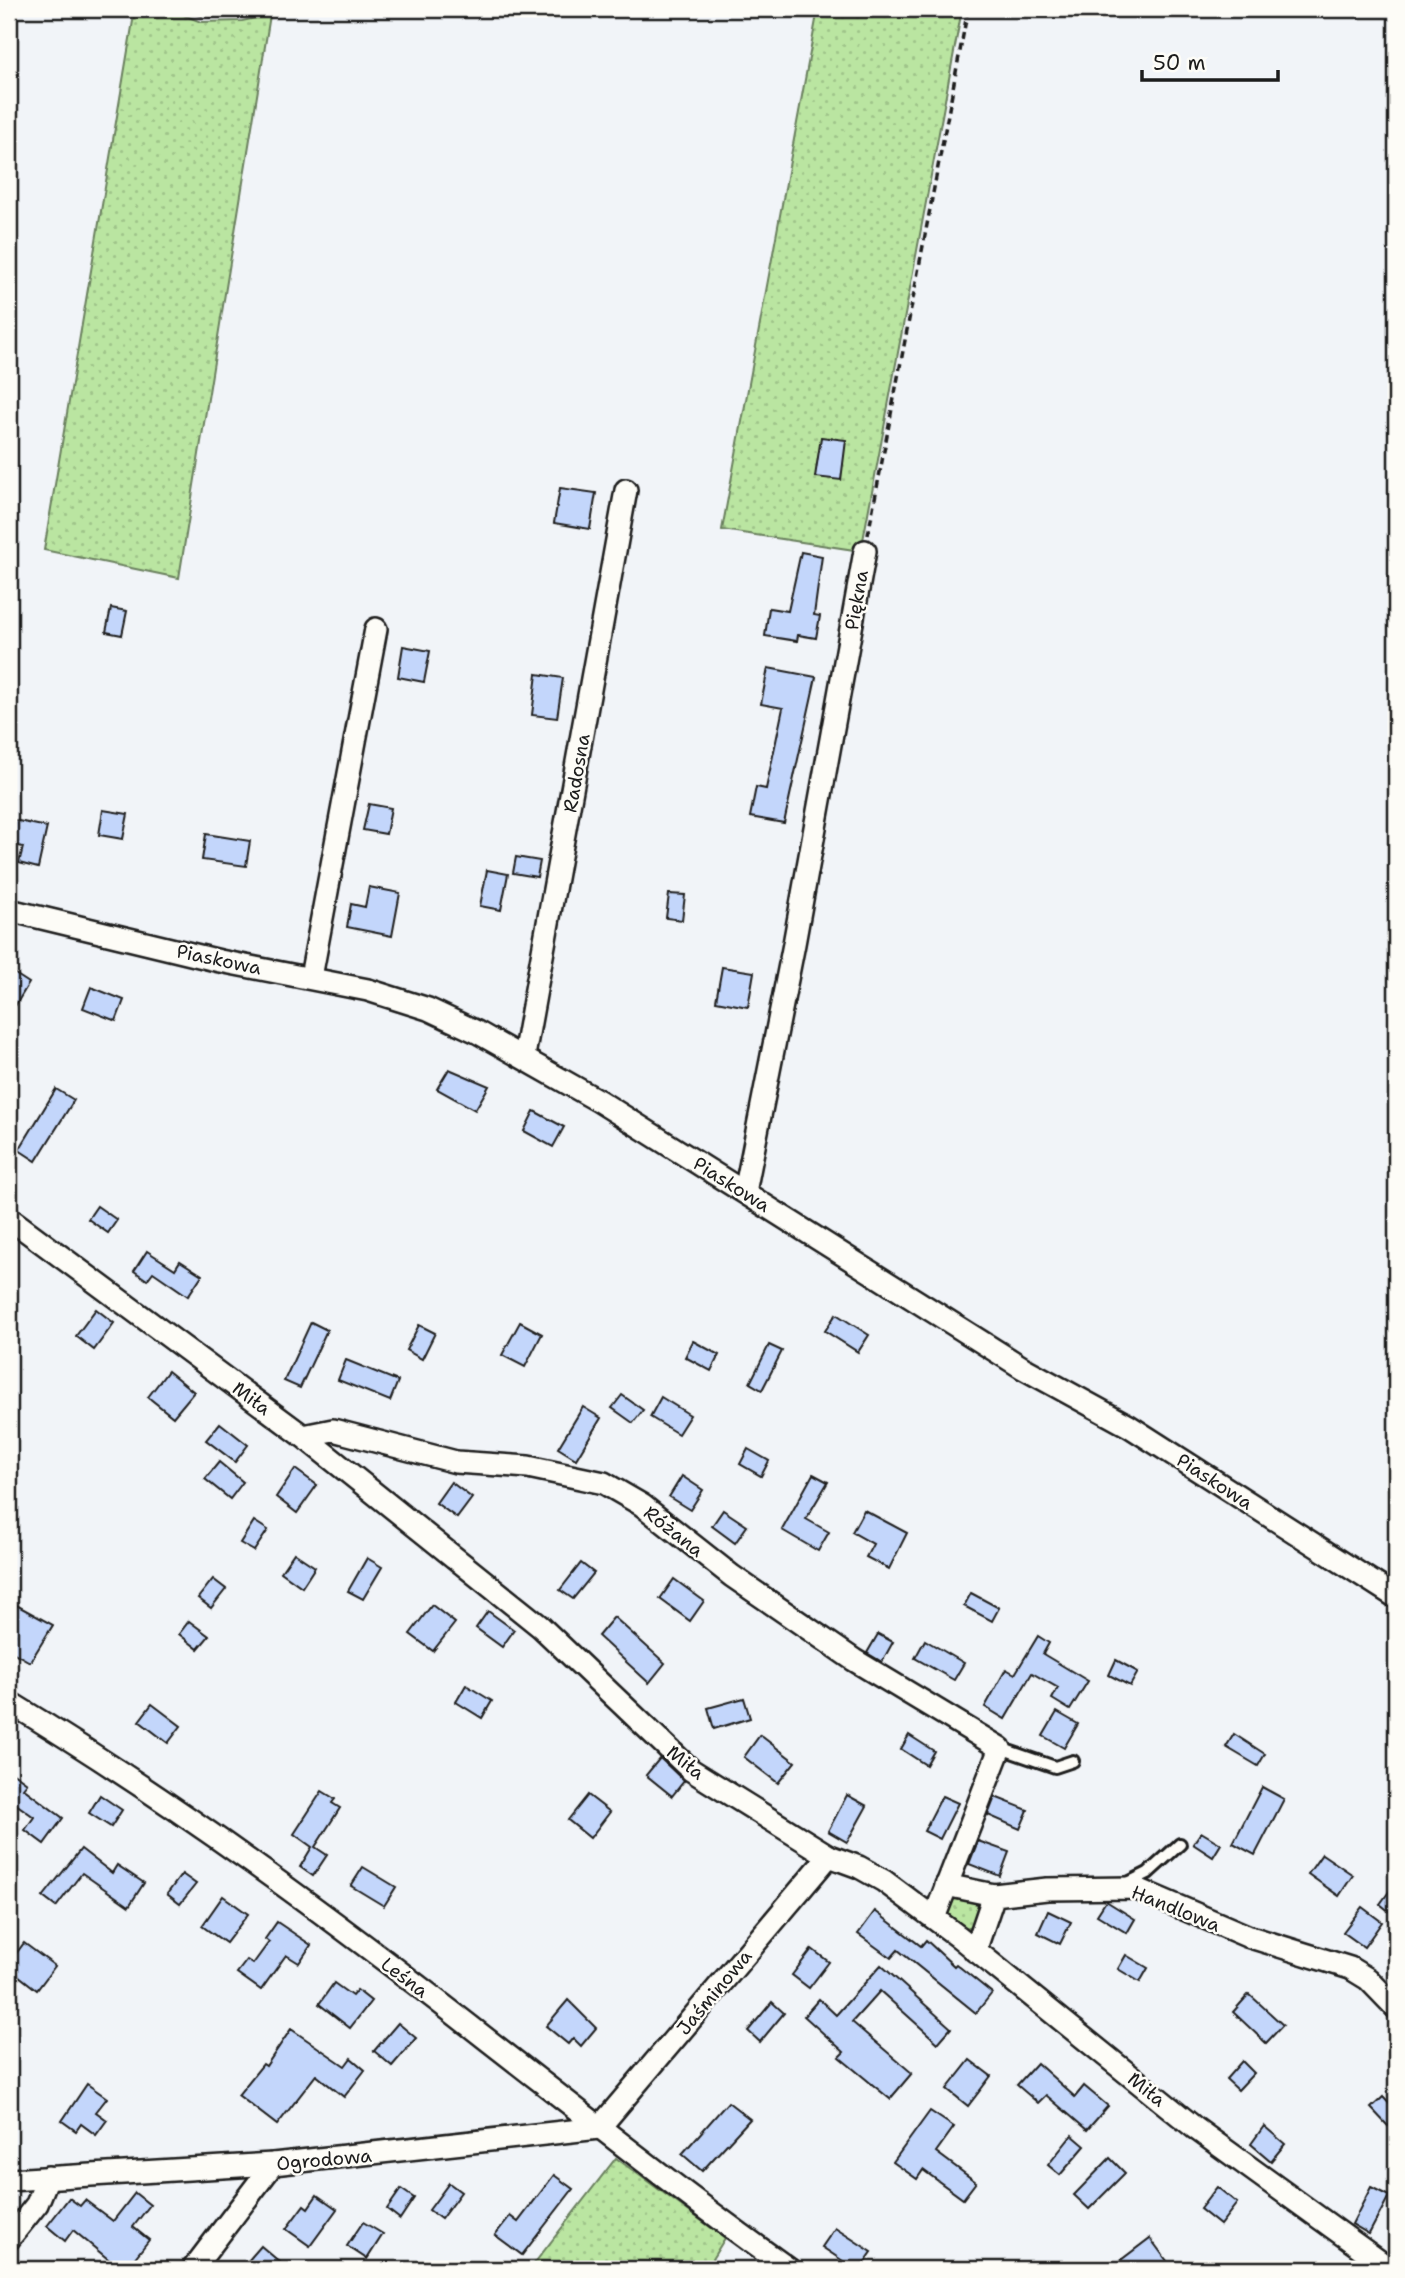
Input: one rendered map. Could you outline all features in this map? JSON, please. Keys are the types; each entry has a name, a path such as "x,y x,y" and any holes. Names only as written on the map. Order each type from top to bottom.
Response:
{"street":[{"name":"Radosna","path":"524,1056 626,490"},
{"name":"Piękna","path":"745,1192 794,944 865,551"},
{"path":"311,977 376,629"},
{"name":"Piaskowa","path":"9,910 220,961 311,977 428,1009 524,1056 1023,1368 1129,1426 1396,1597"},
{"name":"Miła","path":"9,1218 303,1436 541,1628 691,1770 829,1856 859,1867 884,1881 1195,2128 1390,2269"},
{"name":"Różana","path":"303,1436 333,1430 456,1462 528,1467 604,1483 642,1505 732,1576 854,1660 1000,1748"},
{"name":"Leśna","path":"9,1702 141,1786 259,1868 488,2040 599,2128 789,2269"},
{"path":"934,1919 1000,1748"},
{"name":"Jaśminowa","path":"599,2128 829,1856"},
{"path":"946,1885 994,1895 975,1951"},
{"name":"Handlowa","path":"994,1895 1047,1889 1135,1888 1247,1936 1349,1968 1368,1979 1396,2008"},
{"name":"Ogrodowa","path":"9,2180 273,2164 599,2128"},
{"path":"193,2269 273,2164"},
{"path":"9,2239 37,2204 48,2178"}],"lane":[{"name":"Różana","path":"1000,1748 1055,1767 1073,1761"},
{"path":"1120,1887 1148,1873 1180,1844"}],"path":[{"path":"185,9 198,16 230,17 256,9"},
{"name":"Piękna","path":"865,551 968,9"}],"green space":[{"path":"135,9 169,9 201,22 242,21 270,15 179,578 44,550"},
{"path":"818,9 962,9 861,551 722,530"},
{"path":"964,1896 975,1901 980,1912 975,1923 964,1928 953,1923 948,1912 953,1901"},
{"path":"616,2158 725,2238 706,2269 530,2269"}],"building":[{"path":"821,437 846,440 841,480 815,477"},
{"path":"560,488 596,493 590,529 554,523"},
{"path":"801,552 822,556 814,615 820,616 816,638 798,635 797,641 765,636 769,608 788,611"},
{"path":"111,608 127,611 122,635 106,632"},
{"path":"403,646 430,651 424,682 398,677"},
{"path":"768,668 816,677 784,823 750,817 756,787 766,789 783,708 761,704"},
{"path":"537,674 563,678 557,718 532,715"},
{"path":"369,804 391,808 386,834 363,830"},
{"path":"103,810 128,814 123,839 99,835"},
{"path":"9,819 47,827 38,868 19,863 23,847 9,844"},
{"path":"206,834 250,841 246,866 202,860"},
{"path":"516,857 540,861 537,877 513,873"},
{"path":"487,870 508,874 501,910 480,906"},
{"path":"369,887 400,893 392,936 347,927 351,904 365,907"},
{"path":"669,894 685,895 682,920 666,918"},
{"path":"722,967 754,972 748,1007 716,1001"},
{"path":"9,970 29,983 9,1016"},
{"path":"91,987 124,1000 116,1021 83,1008"},
{"path":"449,1069 489,1086 475,1110 437,1089"},
{"path":"56,1089 74,1100 36,1161 19,1150"},
{"path":"534,1111 564,1127 553,1147 524,1131"},
{"path":"97,1206 117,1220 108,1233 88,1219"},
{"path":"147,1251 175,1269 180,1261 202,1275 188,1296 153,1272 147,1280 134,1271"},
{"path":"96,1309 114,1323 94,1350 76,1336"},
{"path":"836,1314 869,1335 858,1352 825,1331"},
{"path":"311,1322 327,1330 300,1388 284,1381"},
{"path":"520,1322 542,1334 525,1367 502,1355"},
{"path":"419,1325 435,1333 422,1359 406,1350"},
{"path":"693,1341 719,1355 711,1371 685,1357"},
{"path":"769,1345 782,1351 762,1390 750,1383"},
{"path":"346,1360 398,1381 390,1401 338,1380"},
{"path":"168,1371 194,1392 173,1417 148,1397"},
{"path":"622,1395 643,1410 633,1423 612,1408"},
{"path":"661,1397 690,1415 678,1434 650,1417"},
{"path":"583,1407 601,1418 576,1459 558,1448"},
{"path":"220,1423 248,1445 235,1462 206,1440"},
{"path":"748,1449 769,1461 761,1476 740,1464"},
{"path":"219,1462 243,1482 230,1499 205,1479"},
{"path":"295,1469 317,1485 297,1513 276,1497"},
{"path":"813,1474 828,1482 806,1519 829,1532 818,1551 782,1530"},
{"path":"682,1476 703,1490 690,1510 669,1497"},
{"path":"451,1482 472,1498 457,1518 436,1503"},
{"path":"723,1510 747,1526 735,1543 712,1526"},
{"path":"864,1510 907,1533 889,1569 866,1557 873,1544 852,1532"},
{"path":"254,1521 268,1530 254,1551 240,1543"},
{"path":"294,1553 315,1567 302,1587 281,1572"},
{"path":"367,1558 382,1567 363,1599 348,1591"},
{"path":"581,1563 594,1573 573,1599 560,1590"},
{"path":"213,1579 226,1589 211,1608 198,1598"},
{"path":"674,1579 704,1601 690,1621 660,1599"},
{"path":"971,1593 999,1608 992,1621 964,1606"},
{"path":"9,1601 53,1625 30,1662 9,1650 15,1634 9,1631"},
{"path":"432,1605 455,1623 433,1651 410,1634"},
{"path":"488,1611 514,1630 502,1647 476,1628"},
{"path":"614,1617 665,1663 649,1683 598,1636"},
{"path":"189,1621 209,1636 198,1649 179,1634"},
{"path":"878,1634 893,1642 882,1662 867,1653"},
{"path":"1038,1636 1049,1643 1043,1654 1088,1681 1070,1710 1052,1699 1058,1688 1032,1673 1005,1719 985,1707 1006,1669 1015,1674"},
{"path":"925,1640 964,1663 954,1680 915,1658"},
{"path":"1116,1660 1138,1672 1130,1686 1109,1675"},
{"path":"466,1685 492,1701 482,1718 456,1702"},
{"path":"744,1698 750,1718 714,1729 708,1708"},
{"path":"152,1704 181,1726 168,1743 139,1721"},
{"path":"1057,1712 1078,1724 1064,1748 1043,1736"},
{"path":"1234,1734 1265,1754 1258,1766 1226,1747"},
{"path":"760,1735 795,1762 778,1783 744,1757"},
{"path":"909,1735 934,1751 926,1765 901,1749"},
{"path":"660,1758 684,1781 672,1796 646,1775"},
{"path":"9,1770 27,1783 23,1788 63,1818 44,1844 25,1830 34,1817 13,1802 9,1808"},
{"path":"1262,1787 1284,1799 1255,1855 1233,1843"},
{"path":"322,1791 335,1799 332,1803 340,1808 315,1847 327,1855 313,1876 300,1867 312,1847 294,1834"},
{"path":"100,1795 122,1810 111,1827 89,1813"},
{"path":"588,1795 610,1812 590,1838 568,1820"},
{"path":"847,1795 867,1806 847,1842 828,1831"},
{"path":"942,1796 958,1803 940,1839 924,1831"},
{"path":"995,1797 1028,1810 1020,1829 988,1815"},
{"path":"1201,1832 1221,1844 1213,1857 1193,1844"},
{"path":"978,1841 1009,1852 1000,1876 969,1864"},
{"path":"81,1849 112,1873 117,1865 144,1883 129,1906 82,1873 56,1907 43,1897"},
{"path":"1322,1854 1353,1875 1339,1896 1308,1874"},
{"path":"363,1867 396,1887 384,1906 351,1886"},
{"path":"182,1874 196,1884 180,1904 167,1894"},
{"path":"1396,1882 1396,1917 1380,1904"},
{"path":"223,1896 248,1914 226,1943 202,1926"},
{"path":"1106,1901 1135,1919 1127,1933 1097,1915"},
{"path":"1362,1907 1382,1922 1364,1947 1343,1932"},
{"path":"875,1911 921,1946 926,1940 954,1966 956,1964 992,1993 976,2013 898,1950 891,1958 858,1934"},
{"path":"1048,1911 1071,1922 1060,1944 1038,1933"},
{"path":"277,1922 311,1945 299,1963 286,1955 261,1990 237,1973 247,1960 253,1964 269,1942 265,1939"},
{"path":"24,1943 55,1966 37,1990 9,1968 9,1963"},
{"path":"812,1949 829,1962 809,1988 792,1975"},
{"path":"1126,1955 1148,1968 1140,1982 1118,1969"},
{"path":"881,1965 951,2028 938,2043 880,1991 852,2022 912,2073 890,2099 839,2057 844,2052 804,2016 819,1999 836,2015"},
{"path":"334,1983 352,1996 357,1990 371,2001 350,2028 319,2004"},
{"path":"1249,1994 1283,2025 1266,2043 1233,2012"},
{"path":"568,2000 596,2028 581,2046 573,2038 568,2044 546,2026"},
{"path":"772,2002 784,2013 760,2042 748,2031"},
{"path":"398,2023 416,2038 392,2066 374,2051"},
{"path":"291,2029 345,2066 351,2058 365,2070 344,2097 316,2075 277,2125 238,2095 263,2064 266,2066"},
{"path":"970,2060 991,2076 968,2106 947,2089"},
{"path":"1242,2061 1254,2073 1238,2090 1226,2079"},
{"path":"1037,2063 1075,2097 1084,2086 1108,2106 1087,2130 1046,2095 1038,2103 1017,2085"},
{"path":"87,2084 107,2098 96,2112 107,2120 96,2135 81,2124 76,2131 62,2121"},
{"path":"1383,2097 1396,2111 1396,2119 1388,2126 1371,2108"},
{"path":"728,2102 750,2119 702,2171 682,2154"},
{"path":"930,2111 954,2127 936,2152 976,2182 963,2199 923,2170 917,2179 893,2162"},
{"path":"1264,2126 1285,2144 1271,2161 1251,2144"},
{"path":"1072,2135 1085,2146 1060,2175 1048,2165"},
{"path":"1110,2158 1125,2173 1089,2209 1074,2195"},
{"path":"554,2175 573,2189 522,2255 495,2235 510,2216 518,2222"},
{"path":"449,2183 461,2192 441,2219 429,2210"},
{"path":"1217,2187 1237,2203 1220,2225 1200,2209"},
{"path":"1371,2187 1389,2196 1369,2234 1352,2224"},
{"path":"401,2189 414,2198 400,2219 387,2209"},
{"path":"135,2193 150,2205 133,2227 149,2240 126,2269 120,2269 73,2230 65,2241 47,2226 69,2198 80,2206 85,2200 113,2221"},
{"path":"317,2195 337,2209 310,2246 286,2229 304,2205 308,2208"},
{"path":"363,2222 383,2234 367,2259 347,2246"},
{"path":"835,2228 872,2252 860,2269 855,2269 822,2247"},
{"path":"1150,2238 1167,2261 1155,2269 1128,2269 1121,2260"},
{"path":"261,2246 288,2269 241,2269"}]}
